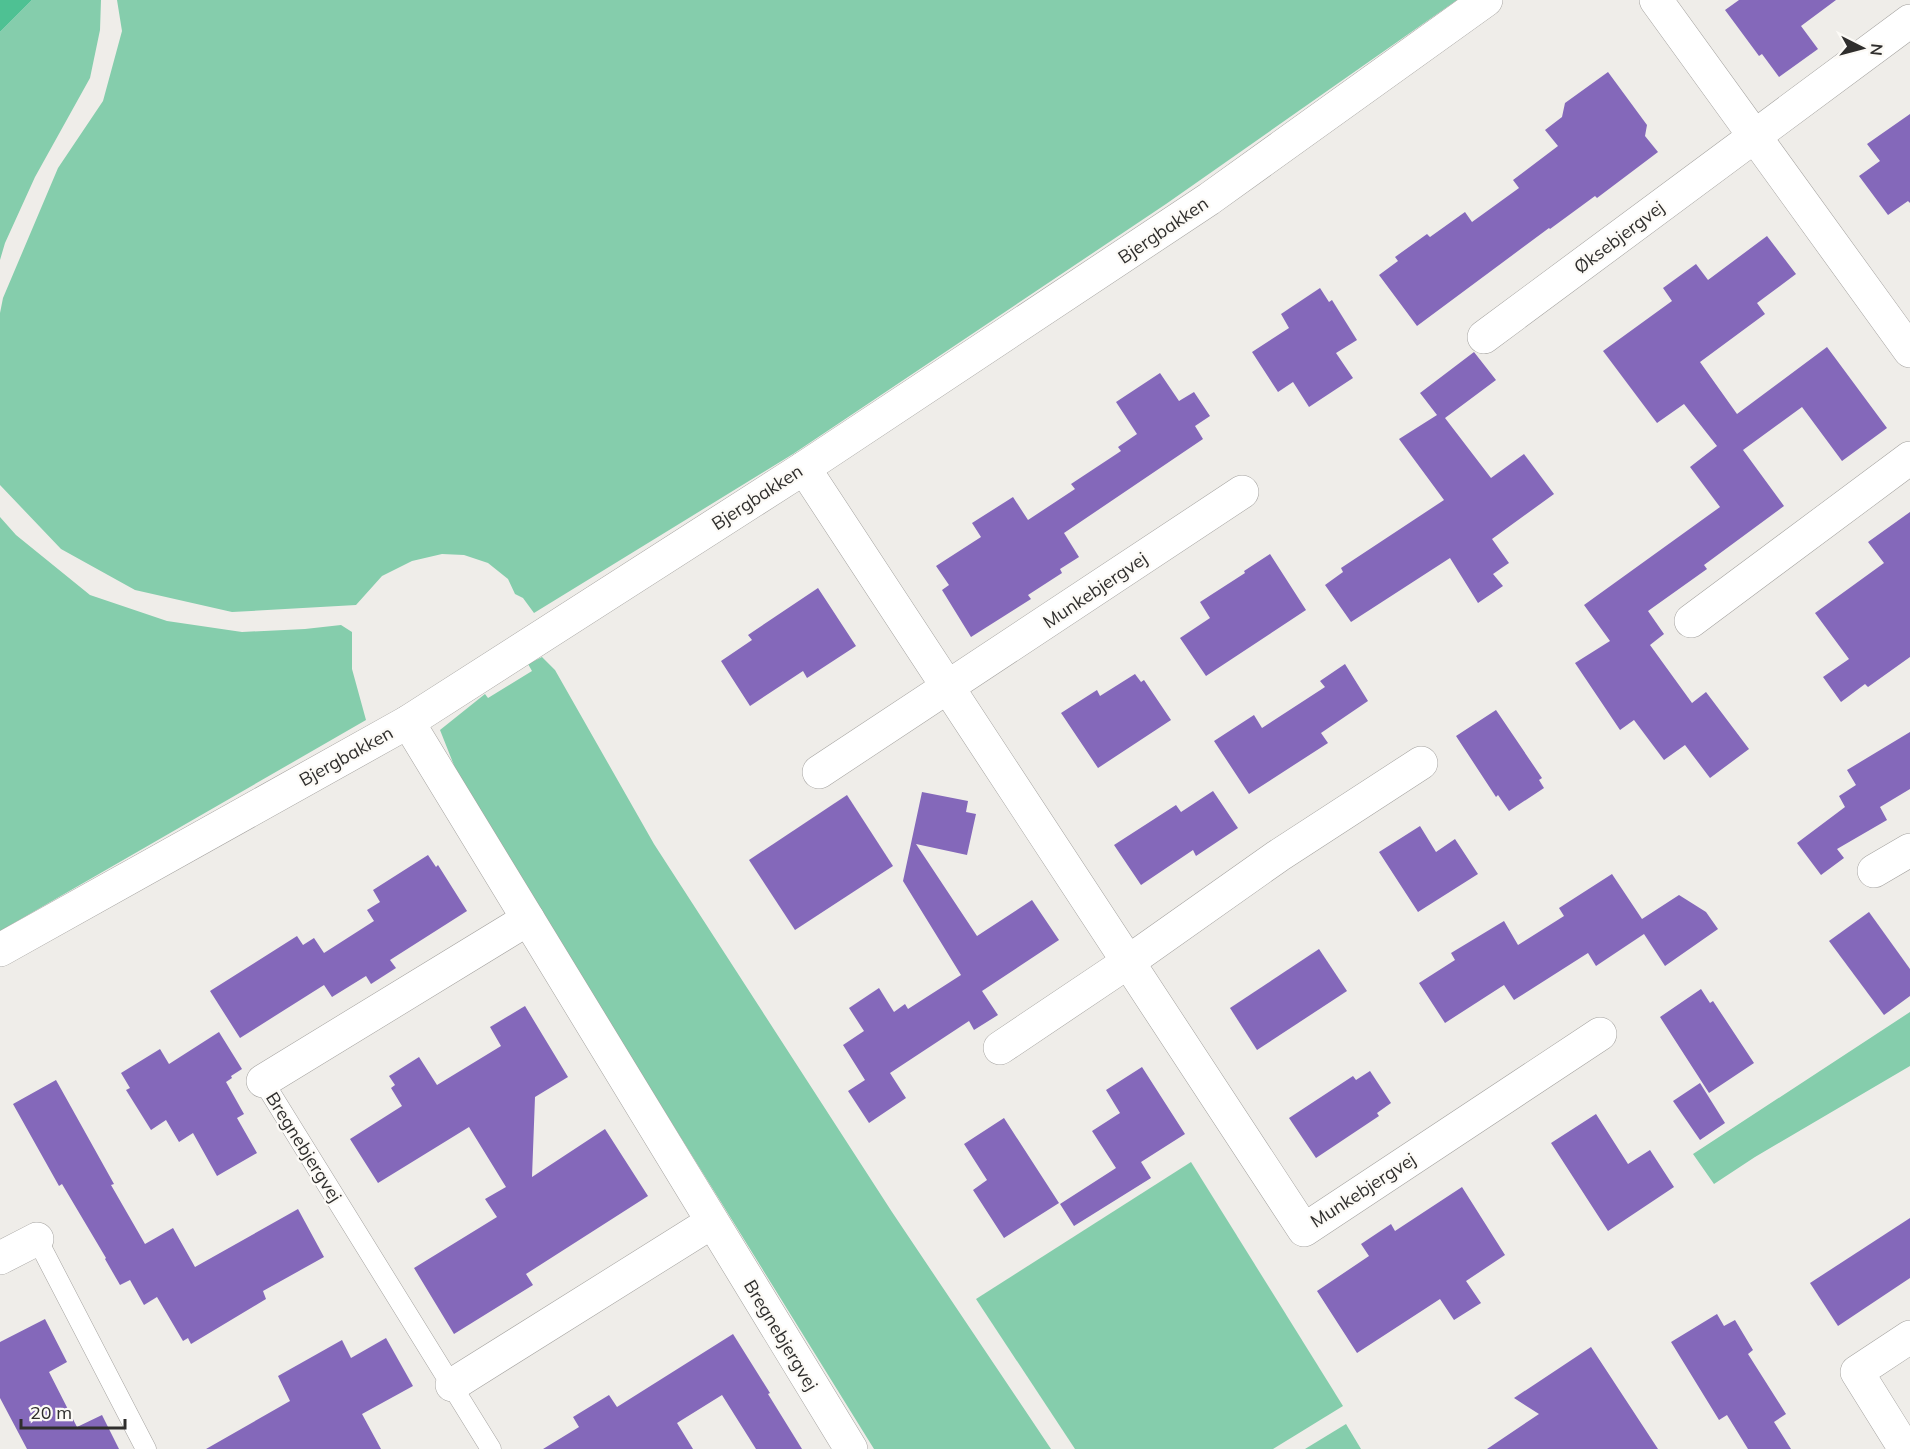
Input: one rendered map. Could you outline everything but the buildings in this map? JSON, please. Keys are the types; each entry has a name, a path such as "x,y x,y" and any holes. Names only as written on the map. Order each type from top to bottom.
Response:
{"street":[{"name":"Bjergbakken","path":"0,950 408,722 804,468 1209,200 1486,0"},
{"path":"1656,0 1910,351"},
{"name":"Øksebjergvej","path":"1484,337 1910,21"},
{"path":"1691,621 1910,458"},
{"name":"Munkebjergvej","path":"804,468 1304,1230 1600,1034"},
{"name":"Munkebjergvej","path":"819,772 1242,492"},
{"name":"Bregnebjergvej","path":"408,722 850,1449"},
{"path":"1000,1048 1128,962 1278,856 1420,763"},
{"path":"1874,871 1910,850"},
{"name":"Bregnebjergvej","path":"263,1081 528,919"},
{"path":"452,1385 712,1222"},
{"path":"0,1258 37,1239"},
{"path":"1905,1449 1857,1372 1910,1337"}],"lane":[{"name":"Bregnebjergvej","path":"263,1081 491,1449"},
{"path":"37,1239 146,1449"}],"green space":[{"path":"0,0 32,0 0,32"},
{"path":"32,0 101,0 100,30 90,78 35,177 5,243 0,260 0,32"},
{"path":"117,0 1457,0 1166,204 793,454 534,613 523,598 515,594 508,579 488,563 464,555 442,554 412,561 382,576 356,605 232,612 135,590 61,549 0,485 0,313 3,298 58,168 103,101 122,31"},
{"path":"0,517 16,535 90,595 167,621 242,632 341,625 352,632 352,669 366,720 0,931"},
{"path":"542,657 555,670 654,844 892,1212 1051,1449 874,1449 461,783 440,730 485,694 488,698 532,671 528,664"},
{"path":"1910,1012 1910,1066 1755,1157 1714,1184 1693,1154"},
{"path":"1191,1162 1343,1406 1273,1449 1075,1449 976,1299"},
{"path":"1346,1424 1361,1449 1305,1449"}]}
